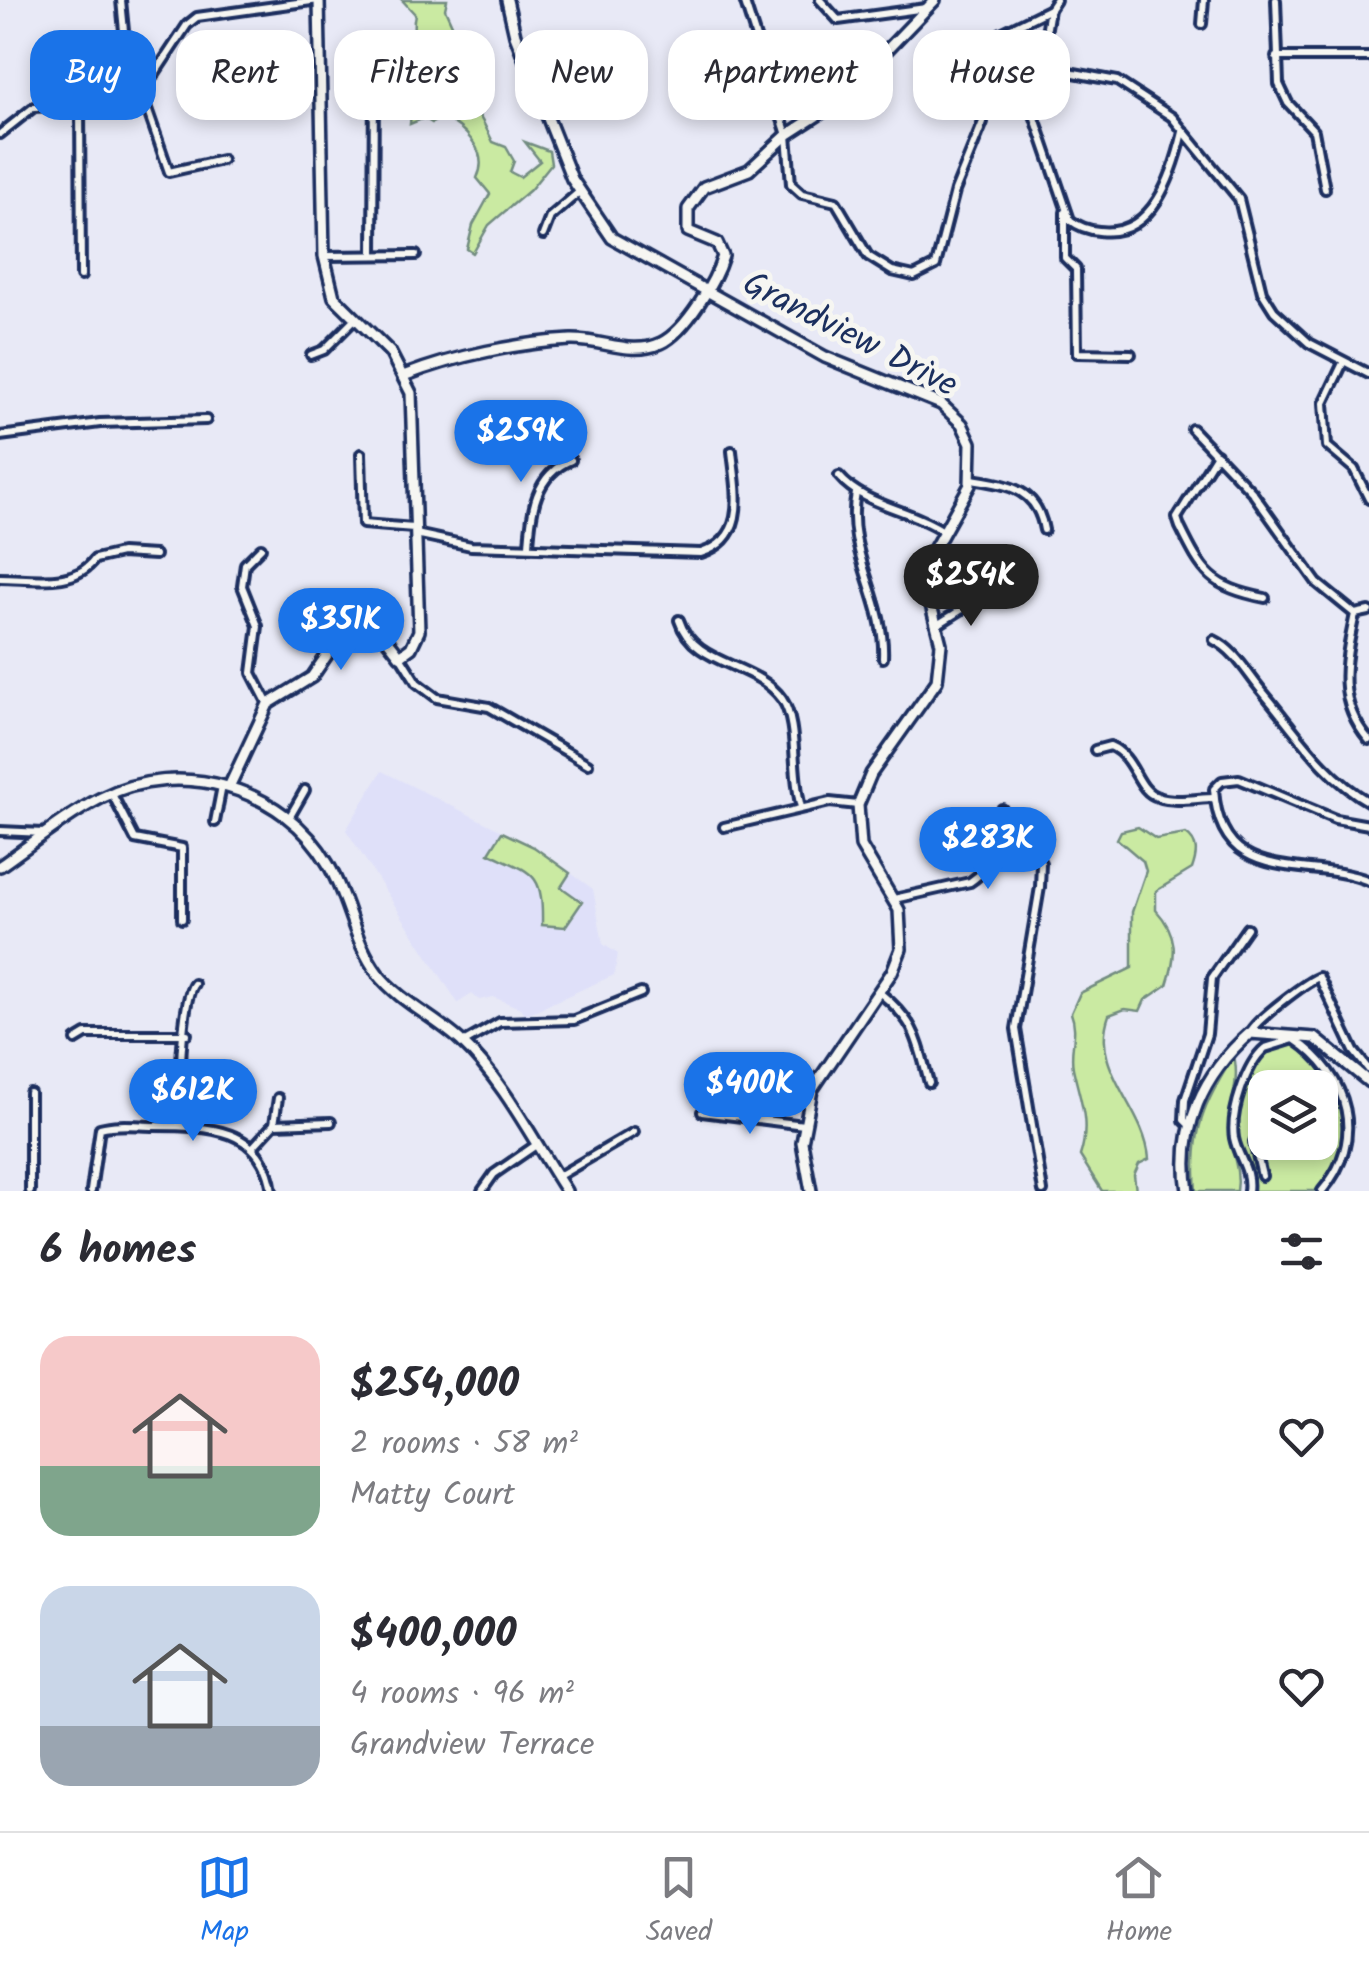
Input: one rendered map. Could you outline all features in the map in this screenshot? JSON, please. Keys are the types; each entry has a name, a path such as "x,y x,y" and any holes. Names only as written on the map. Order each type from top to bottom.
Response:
{"street":[{"path":"120,0 123,30"},
{"path":"219,0 219,14"},
{"path":"156,72 192,20 319,0 324,256 334,297 390,352 406,375 414,421 419,631 410,648 400,656"},
{"name":"Grandview Drive","path":"508,0 515,35 579,192 617,243 706,288 825,357 947,408 971,443 972,480"},
{"path":"744,0 787,135 786,166 796,190 836,202 868,256 892,271 914,276 928,271 941,258 955,191 983,122 985,52 1001,33 1050,9"},
{"path":"820,0 838,20 926,8"},
{"path":"406,375 436,362 555,341 588,340 640,349 660,343 676,332 706,288 723,253 717,243 688,231 691,204 709,183 749,170 787,135 835,104 935,0"},
{"path":"1048,30 1050,9 1056,0"},
{"path":"1202,24 1204,0"},
{"path":"1276,0 1276,57 1284,97 1314,131 1325,189"},
{"path":"1276,57 1369,57"},
{"path":"1070,72 1105,77 1142,94 1182,132 1238,199 1262,292 1274,311 1290,330 1343,363 1369,374"},
{"path":"0,134 30,110"},
{"path":"80,120 81,276"},
{"path":"151,120 169,172 222,160"},
{"path":"373,255 374,120"},
{"path":"1034,120 1065,211 1065,258 1076,270 1077,353 1131,354"},
{"path":"1065,211 1078,226 1103,232 1126,230 1142,218 1162,192 1176,165 1182,132"},
{"path":"543,235 550,217 579,192"},
{"path":"324,256 416,255"},
{"path":"311,355 324,350 354,320"},
{"path":"1343,363 1324,402 1327,446 1354,469 1369,500"},
{"path":"0,436 100,423 206,420"},
{"path":"1192,429 1252,492 1317,583 1355,614"},
{"path":"361,454 363,524 415,531 471,546 695,554 712,549 727,538 737,518 732,451"},
{"path":"1217,454 1178,517 1180,527 1206,576 1235,592 1265,598"},
{"path":"529,546 532,506 538,490 556,467 572,460"},
{"path":"839,476 856,492 917,513 943,531"},
{"path":"811,1191 805,1172 804,1124 812,1090 828,1061 879,992 901,949 902,928 894,899 862,846 858,805 871,774 933,690 941,662 926,570 932,548 972,480 1024,491 1038,506 1044,530"},
{"path":"856,492 853,532 882,618 883,658"},
{"path":"261,548 246,564 242,586 258,626 250,668 268,704"},
{"path":"0,578 67,578 87,570 95,559 121,554 155,555"},
{"path":"937,625 980,598"},
{"path":"1355,614 1369,610"},
{"path":"1355,614 1342,678 1344,694 1358,727 1369,740"},
{"path":"679,620 689,642 750,673 780,696 791,720 792,778 801,807"},
{"path":"215,822 226,786 268,704 312,677 339,634 356,623 370,623 383,630 417,683 437,698 490,707 588,764"},
{"path":"1214,640 1231,652 1306,740 1330,777 1369,802"},
{"path":"1095,750 1110,746 1128,756 1142,785 1157,797 1214,798"},
{"path":"1369,826 1335,819 1235,778 1218,782 1214,798 1223,826 1258,862 1329,870 1369,881"},
{"path":"0,866 112,794 152,782 184,780 226,786 288,818 328,864 360,947 382,980 462,1043 566,1191"},
{"path":"288,818 305,790"},
{"path":"112,794 135,839 182,848 182,919"},
{"path":"724,827 830,802 858,805"},
{"path":"894,899 970,882 989,866 1003,834 1002,809"},
{"path":"0,832 48,833"},
{"path":"1003,834 1029,844 1041,869 1016,1029 1043,1191"},
{"path":"1189,1125 1184,1120 1185,1100 1207,1034 1212,978 1247,928"},
{"path":"1188,1191 1189,1125 1195,1105 1216,1068 1261,1016 1319,977 1354,1051 1369,1070"},
{"path":"180,1126 179,1064 187,1034 187,994 194,984"},
{"path":"879,992 898,1006 914,1028 929,1084"},
{"path":"462,1043 500,1022 574,1020 641,993"},
{"path":"1250,1033 1268,1032 1294,1040 1322,1060 1342,1092 1350,1133 1338,1170 1322,1191"},
{"path":"76,1040 86,1034 187,1034"},
{"path":"1248,1191 1248,1170 1234,1139 1247,1078 1259,1052 1294,1040 1315,1038 1369,1082"},
{"path":"30,1093 30,1191"},
{"path":"253,1148 274,1124 278,1098"},
{"path":"702,1112 804,1124"},
{"path":"274,1124 330,1122"},
{"path":"90,1191 100,1128 180,1126 221,1128 253,1148 266,1166 272,1191"},
{"path":"557,1177 634,1132"},
{"path":"482,1191 494,1174 536,1145"},
{"path":"1258,1160 1262,1176"}],"shaded area":[{"path":"382,771 534,847 593,889 603,944 618,954 614,975 525,1015 520,1008 493,997 479,1000 472,994 458,1003 346,830"}],"green space":[{"path":"402,0 447,0 445,9 456,30 414,30 415,14"},
{"path":"447,120 482,120 493,142 506,147 514,161 510,172 520,177 540,161 525,142 549,151 551,164 530,190 489,225 473,253 467,249 473,225 490,194 477,178 478,150 459,127"},
{"path":"1138,827 1156,839 1186,834 1195,845 1196,854 1192,869 1156,891 1156,910 1174,945 1167,985 1145,1000 1140,1011 1125,1009 1109,1015 1106,1053 1138,1122 1149,1159 1139,1164 1134,1175 1136,1191 1102,1191 1080,1156 1084,1122 1072,1061 1071,1013 1080,993 1132,968 1132,912 1146,871 1143,861 1117,839 1121,831"},
{"path":"502,832 534,847 570,873 561,887 582,902 565,927 542,925 540,894 533,877 489,853"},
{"path":"1292,1044 1324,1070 1255,1070 1262,1054"},
{"path":"1234,1056 1229,1127 1237,1191 1196,1191 1195,1152 1202,1119"},
{"path":"1248,1085 1248,1160 1338,1160 1316,1191 1252,1191 1238,1144 1238,1116"},
{"path":"1338,1092 1346,1114 1345,1143 1338,1160"}]}
